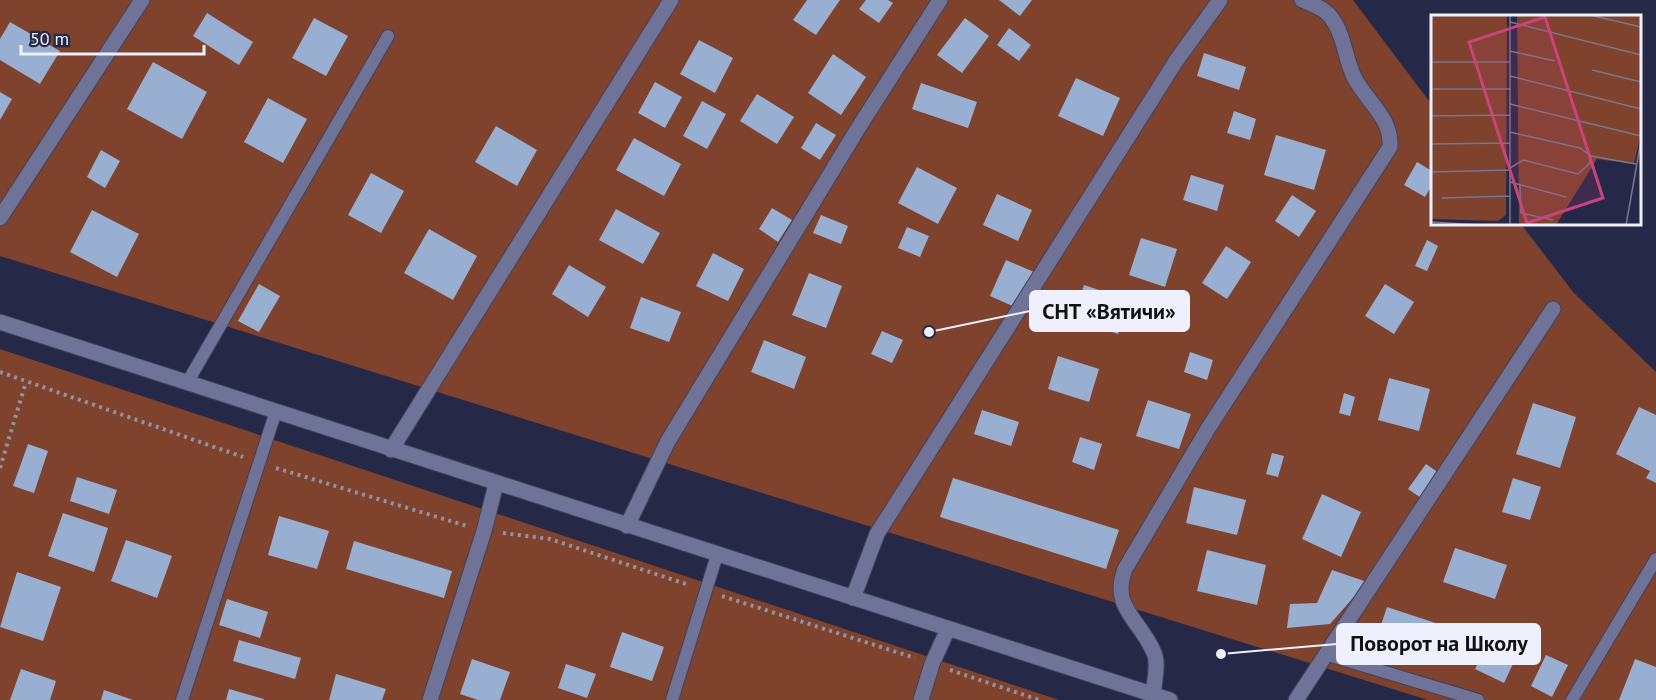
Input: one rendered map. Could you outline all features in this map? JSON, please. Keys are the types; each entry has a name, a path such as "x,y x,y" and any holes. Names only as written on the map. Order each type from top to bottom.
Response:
{"street":[{"path":"0,218 142,0"},
{"path":"391,450 671,0"},
{"path":"627,526 668,441 856,130 940,0"},
{"path":"853,598 877,534 1176,61 1220,0"},
{"path":"1153,695 1155,654 1122,601 1119,585 1125,569 1209,427 1390,147 1391,135 1387,124 1356,80 1347,59 1340,29 1328,13 1302,0"},
{"path":"1296,700 1553,309"},
{"path":"0,322 1170,700"},
{"path":"430,700 484,531 496,484"},
{"path":"921,700 932,663 948,629"}],"lane":[{"path":"187,383 388,36"},
{"path":"182,700 257,462 276,411"},
{"path":"672,700 717,555"},
{"path":"1572,700 1656,559"},
{"path":"1325,654 1478,700"}],"path":[{"path":"0,372 257,462 484,531 550,539 1039,700"},
{"path":"0,468 26,382"}],"shaded area":[{"path":"0,0 1353,0 1431,104 1431,225 1522,225 1573,292 1656,372 1656,700 1428,700 0,256"},
{"path":"0,349 1059,700 0,700"}],"building":[{"path":"807,0 840,0 816,35 793,20"},
{"path":"866,0 888,0 893,3 879,23 859,9"},
{"path":"999,0 1032,0 1020,16"},
{"path":"207,13 253,42 239,65 193,36"},
{"path":"314,18 348,36 326,76 292,58"},
{"path":"965,18 989,36 962,73 937,55"},
{"path":"10,22 60,51 40,84 0,60 0,39"},
{"path":"1009,28 1031,45 1019,61 997,45"},
{"path":"699,40 733,58 715,93 680,74"},
{"path":"1204,53 1246,67 1239,90 1197,76"},
{"path":"833,54 866,77 841,115 808,93"},
{"path":"153,62 207,92 182,139 127,109"},
{"path":"1076,78 1120,98 1103,136 1058,116"},
{"path":"655,82 682,97 665,128 638,113"},
{"path":"921,83 977,102 968,128 912,109"},
{"path":"0,92 12,99 0,120"},
{"path":"757,94 794,117 777,144 740,121"},
{"path":"268,98 307,119 283,163 244,142"},
{"path":"702,101 726,114 707,149 683,136"},
{"path":"1234,111 1256,119 1250,140 1227,133"},
{"path":"816,123 836,135 820,160 801,148"},
{"path":"496,126 537,150 517,186 475,162"},
{"path":"1276,135 1326,150 1314,190 1264,175"},
{"path":"634,138 681,164 664,196 616,170"},
{"path":"101,150 120,161 105,188 87,177"},
{"path":"1417,162 1431,170 1431,187 1425,197 1404,185"},
{"path":"917,167 957,188 938,224 898,203"},
{"path":"371,173 404,191 381,233 348,215"},
{"path":"1191,175 1224,185 1217,211 1183,200"},
{"path":"997,194 1032,210 1018,241 983,225"},
{"path":"1292,195 1316,211 1299,237 1275,221"},
{"path":"772,208 792,220 778,242 759,229"},
{"path":"616,209 660,233 643,264 599,240"},
{"path":"92,210 139,234 117,277 70,252"},
{"path":"821,215 848,226 841,244 813,233"},
{"path":"907,227 929,236 920,257 898,248"},
{"path":"429,229 477,256 453,300 404,273"},
{"path":"1141,238 1177,249 1165,287 1129,275"},
{"path":"1427,240 1438,246 1427,271 1415,266"},
{"path":"1226,246 1251,262 1227,299 1202,283"},
{"path":"713,253 744,269 728,301 696,286"},
{"path":"1006,260 1034,272 1017,308 990,296"},
{"path":"569,265 606,287 588,317 552,294"},
{"path":"809,273 842,286 826,328 792,315"},
{"path":"259,284 280,296 259,332 238,321"},
{"path":"1385,284 1414,302 1394,334 1365,316"},
{"path":"1084,285 1129,300 1118,334 1073,320"},
{"path":"641,297 681,312 669,342 630,328"},
{"path":"882,331 903,340 892,363 871,354"},
{"path":"764,340 806,357 794,389 751,372"},
{"path":"1190,352 1213,360 1207,380 1184,372"},
{"path":"1058,356 1099,369 1089,402 1048,389"},
{"path":"1389,378 1430,389 1419,431 1378,420"},
{"path":"1344,393 1355,397 1350,416 1339,413"},
{"path":"1148,400 1191,414 1179,449 1136,436"},
{"path":"1533,403 1576,417 1560,468 1516,454"},
{"path":"1639,407 1656,415 1656,483 1646,478 1650,471 1616,454"},
{"path":"982,410 1019,422 1011,446 974,434"},
{"path":"1080,437 1102,444 1094,470 1072,462"},
{"path":"28,444 48,451 34,493 13,486"},
{"path":"1272,453 1284,456 1278,477 1266,474"},
{"path":"1426,464 1439,473 1421,498 1408,489"},
{"path":"77,477 117,490 109,514 70,501"},
{"path":"953,478 1119,530 1106,569 940,517"},
{"path":"1513,478 1541,487 1530,520 1502,512"},
{"path":"1194,487 1246,500 1237,535 1186,523"},
{"path":"1322,494 1361,512 1341,557 1302,539"},
{"path":"63,513 108,528 94,572 48,556"},
{"path":"279,516 329,531 317,569 268,555"},
{"path":"126,540 172,556 157,598 111,581"},
{"path":"354,541 452,571 444,598 346,569"},
{"path":"1455,548 1507,565 1495,599 1443,582"},
{"path":"1207,550 1266,565 1257,605 1197,591"},
{"path":"1332,570 1367,582 1330,624 1287,628 1290,604 1317,603"},
{"path":"17,572 61,587 43,641 0,627"},
{"path":"227,599 268,612 260,638 219,625"},
{"path":"1387,607 1469,634 1461,661 1378,634"},
{"path":"622,632 664,647 652,681 610,667"},
{"path":"1491,637 1519,651 1504,683 1475,669"},
{"path":"239,640 301,658 295,679 233,661"},
{"path":"1546,655 1568,665 1552,697 1531,686"},
{"path":"472,659 510,672 500,700 478,700 460,694"},
{"path":"1635,659 1656,667 1656,700 1619,700"},
{"path":"566,664 596,674 587,698 558,688"},
{"path":"21,669 56,681 50,700 10,700"},
{"path":"336,674 386,689 382,700 329,700"},
{"path":"229,689 264,699 264,700 226,700"},
{"path":"104,690 133,700 101,700"}],"place":[{"name":"СНТ «Вятичи»","path":"929,332"},
{"name":"Поворот на Школу","path":"1221,654"}]}
